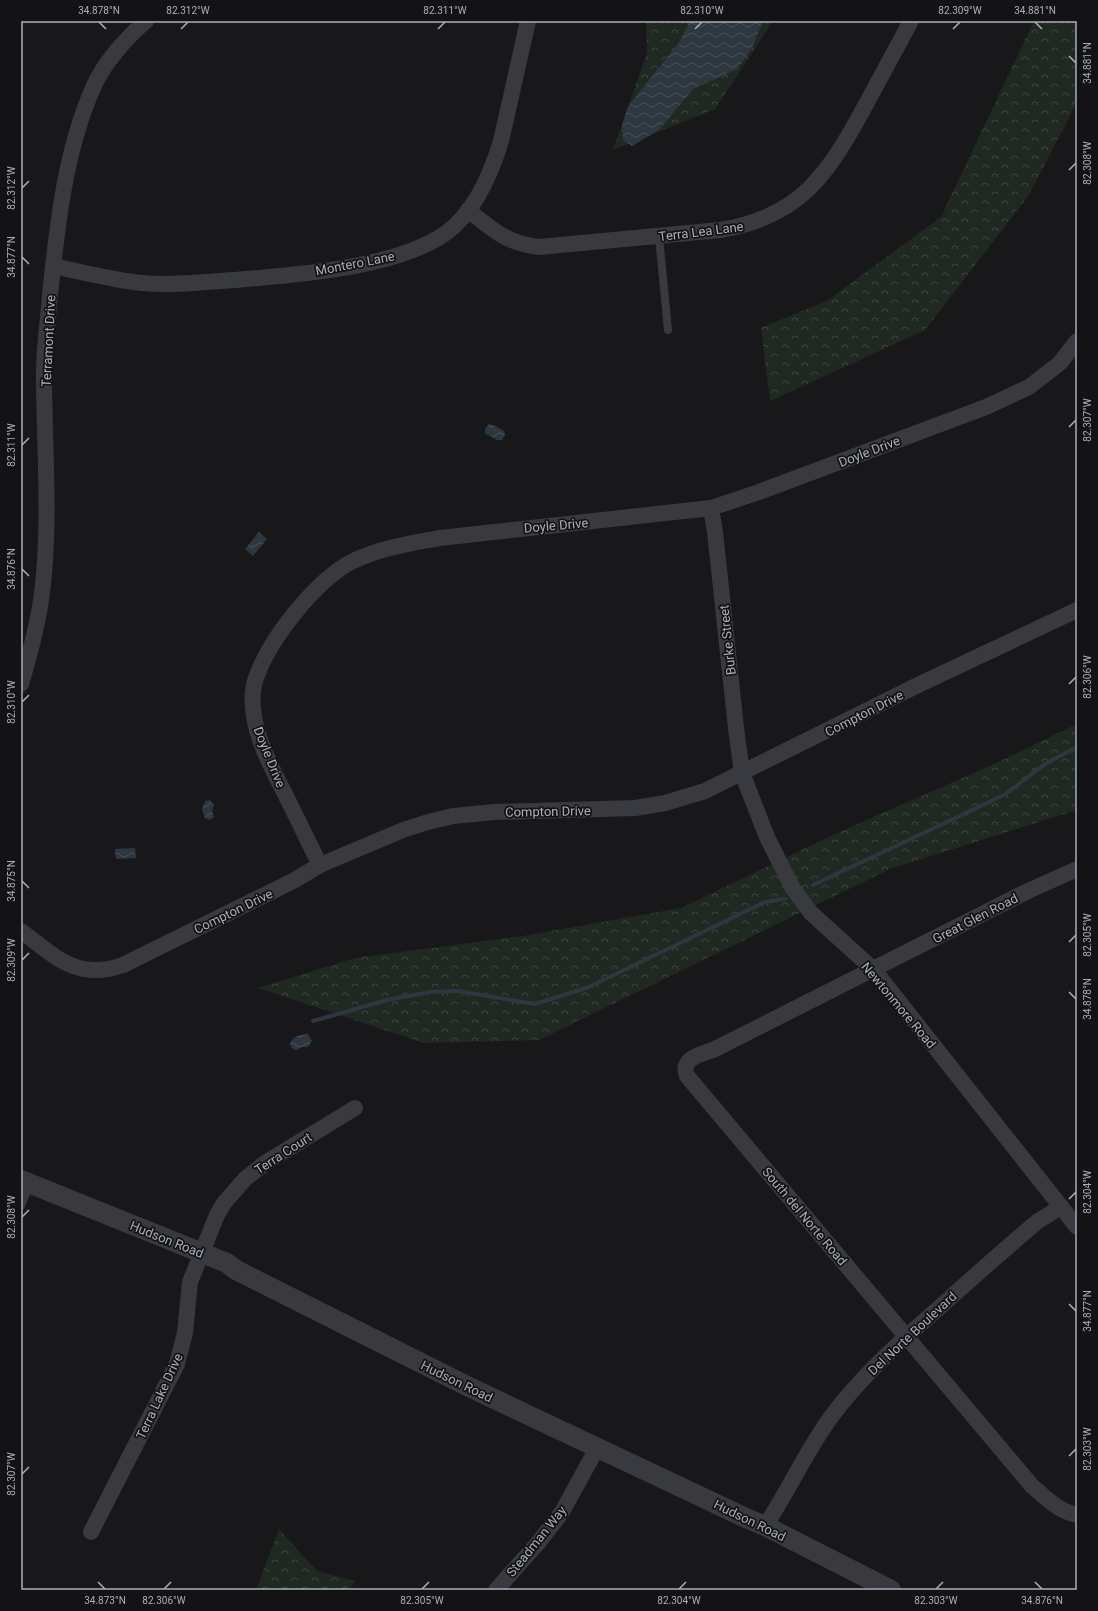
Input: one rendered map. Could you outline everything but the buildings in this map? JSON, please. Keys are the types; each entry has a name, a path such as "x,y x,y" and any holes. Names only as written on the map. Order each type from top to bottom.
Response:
{"street":[{"name":"Terramont Drive","path":"21,684 35,631 42,592 45,555 44,372 53,266 70,158 93,87 118,49 146,21"},
{"name":"Montero Lane","path":"53,266 142,283 178,284 256,278 342,268 375,262 409,252 445,234 468,210 487,179 501,141 528,21"},
{"name":"Terra Lea Lane","path":"468,210 500,235 523,245 539,247 659,237 749,225 785,208 803,196 830,166 846,141 911,21"},
{"name":"Doyle Drive","path":"320,865 263,748 254,717 253,701 256,679 262,662 289,621 309,595 324,581 353,561 402,545 511,529 711,508 766,490 986,407 1022,391 1050,373 1077,341"},
{"name":"Burke Street","path":"711,508 718,554 742,773"},
{"name":"Compton Drive","path":"21,931 56,957 71,965 90,971 109,970 123,965 286,885 320,865 403,830 453,816 495,812 606,809 657,804 705,791 918,685 1077,610"},
{"name":"Newtonmore Road","path":"742,773 767,838 800,900 837,938 874,970 1077,1228"},
{"name":"Great Glen Road","path":"874,970 1028,891 1077,869"},
{"name":"South del Norte Road","path":"874,970 713,1050 696,1056 686,1064 684,1070 687,1076 905,1337 1032,1486 1053,1504 1064,1511 1077,1515"},
{"name":"Terra Court","path":"202,1252 217,1215 224,1203 245,1179 265,1163 355,1108"},
{"name":"Hudson Road","path":"26,1182 227,1263 243,1273 469,1387 596,1448 765,1526 891,1590"},
{"name":"Del Norte Boulevard","path":"765,1526 778,1507 808,1451 831,1416 868,1373 905,1337 1038,1221 1061,1207"},
{"name":"Terra Lake Drive","path":"91,1532 177,1364 185,1333 190,1282 202,1252"},
{"name":"Steadman Way","path":"496,1590 538,1543 562,1512 596,1448"}],"lane":[{"path":"659,237 668,330"},
{"path":"21,1206 26,1182"}],"green space":[{"path":"646,21 773,21 715,109 613,150 647,53"},
{"path":"1034,21 1077,21 1077,102 1029,195 925,330 770,401 761,328 827,301 941,217"},
{"path":"1077,724 1077,810 890,869 539,1040 424,1043 258,988 355,958 523,936 681,908 835,834 992,765"},
{"path":"279,1529 317,1571 355,1581 349,1590 256,1590"}],"water":[{"path":"690,21 763,21 752,48 737,69 693,89 659,130 632,146 623,140 622,125 628,106 678,44"},
{"path":"489,424 504,431 505,435 502,440 497,440 485,433 485,429"},
{"path":"259,532 267,539 253,556 245,549"},
{"path":"210,800 214,805 212,811 214,817 210,820 205,818 202,809 205,801"},
{"path":"135,848 136,858 116,859 115,849"},
{"path":"308,1034 312,1041 308,1047 302,1047 296,1050 292,1048 290,1044 293,1039 298,1036"}],"waterway":[{"path":"813,885 1004,795 1045,764 1077,747"},
{"path":"313,1021 387,1000 430,992 458,991 535,1004 589,987 765,902 785,899"}]}
